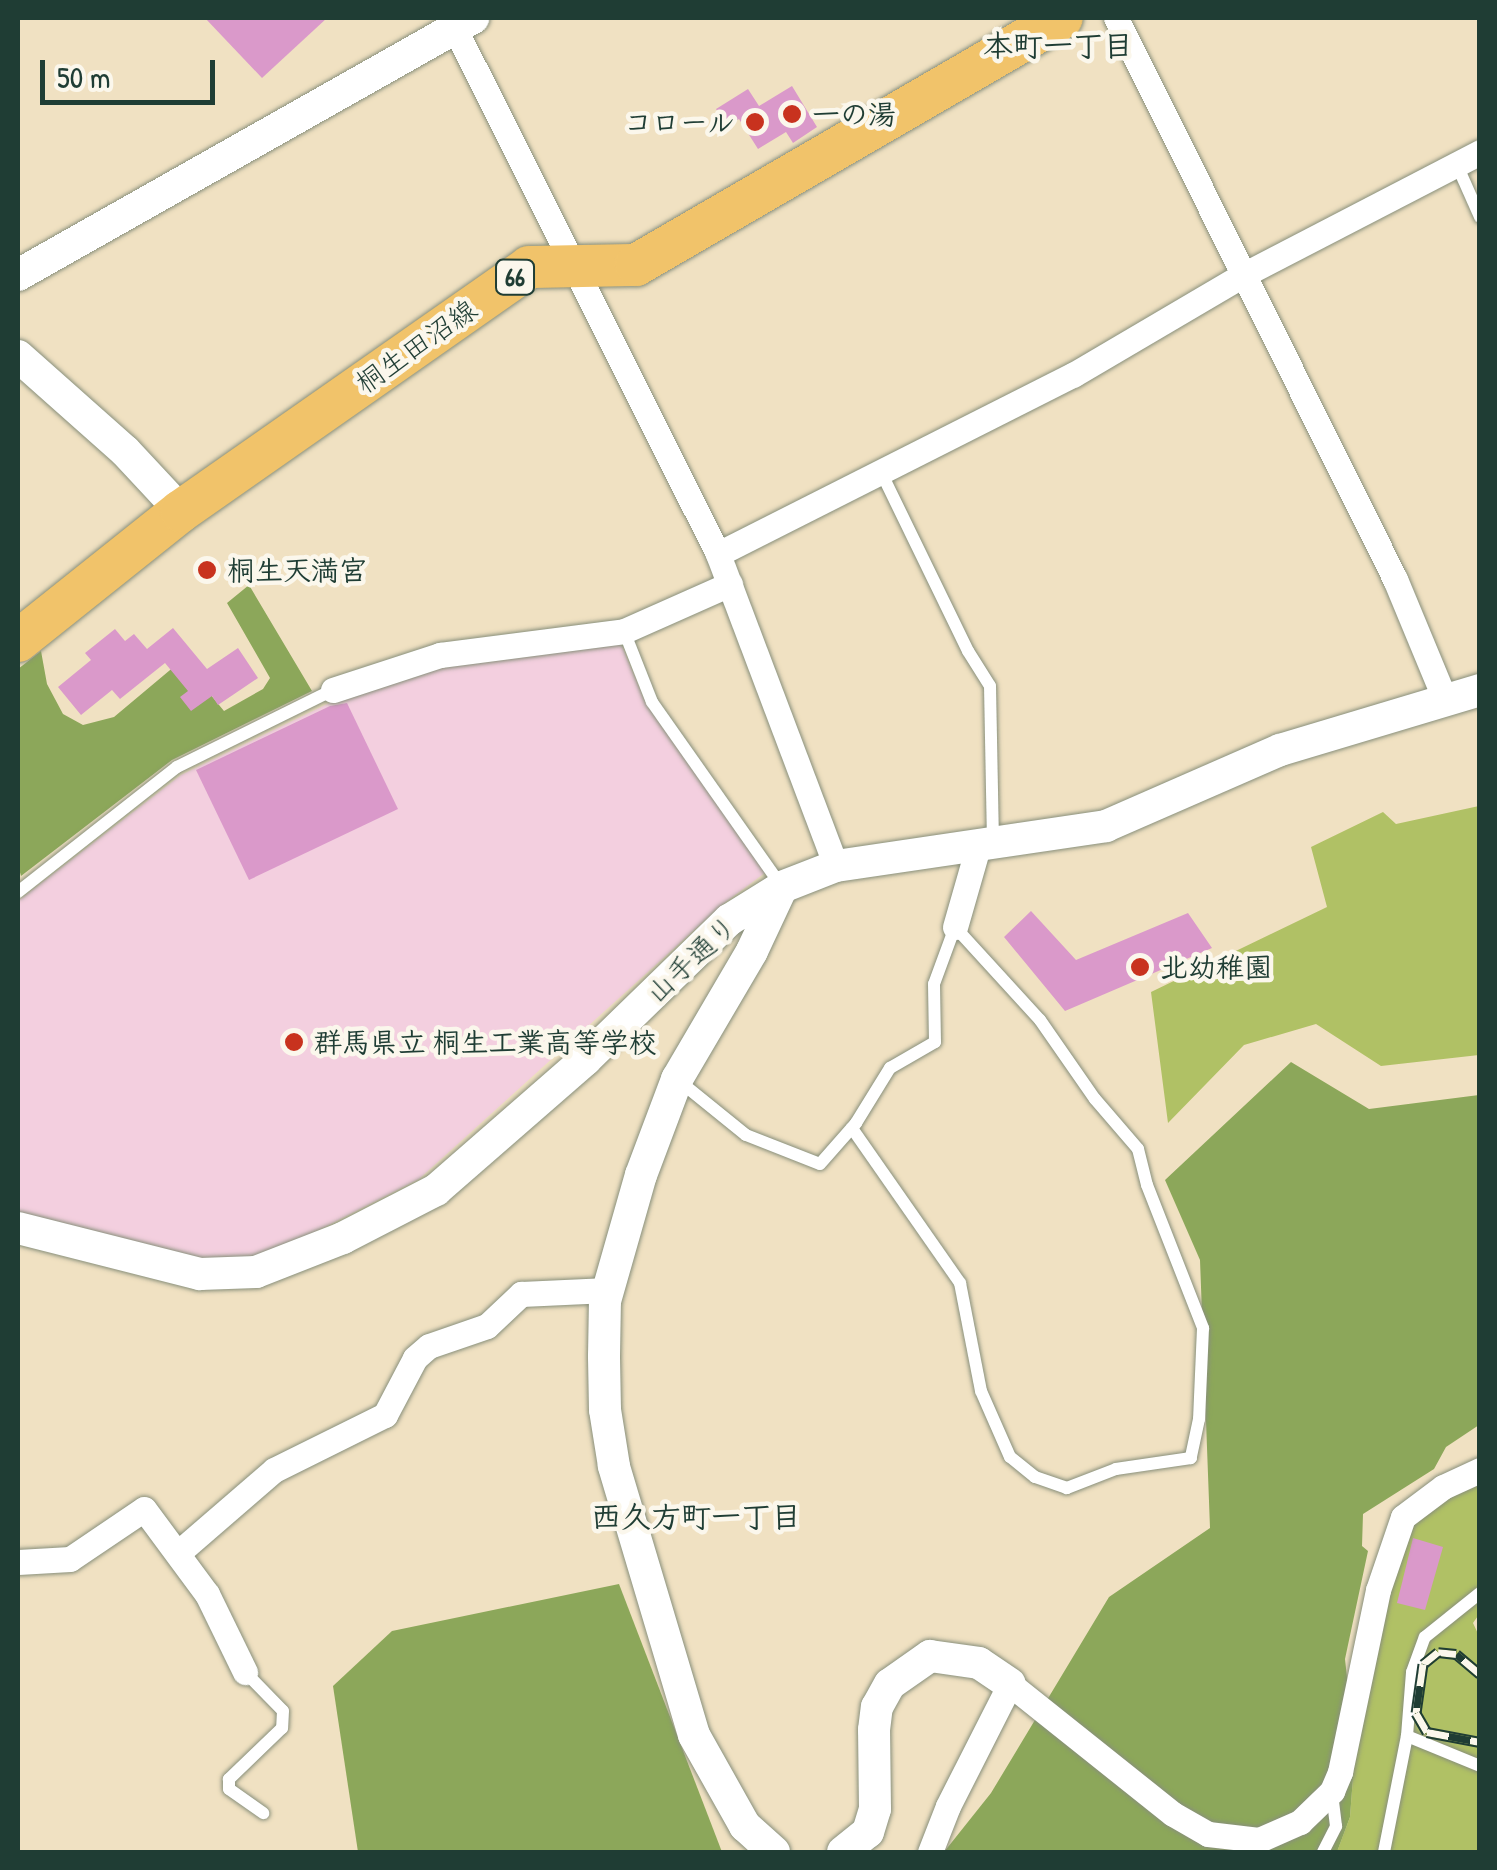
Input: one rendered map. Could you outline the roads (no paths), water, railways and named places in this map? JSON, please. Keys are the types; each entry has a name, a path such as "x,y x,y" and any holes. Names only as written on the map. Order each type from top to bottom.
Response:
{"main road":[{"name":"桐生田沼線","path":"18,641 182,511 529,267 636,264 1062,18"}],"street":[{"path":"1116,18 1395,579 1444,700"},
{"path":"18,275 457,22 573,266 718,554 836,866"},
{"path":"718,554 1074,375 1243,275 1480,152"},
{"path":"18,356 125,450 182,511"},
{"path":"333,690 440,655 624,631 730,584"},
{"name":"山手通り","path":"18,1228 200,1274 256,1272 343,1238 436,1190 585,1060 730,920 782,887 836,866 1106,826 1280,750 1480,690"},
{"path":"956,927 985,846"},
{"path":"774,1852 765,1848 737,1814 694,1734 630,1525 605,1410 608,1290 631,1205 677,1078 752,950 782,887"},
{"path":"180,1552 274,1470 385,1415 415,1358 429,1346 487,1326 520,1294 608,1290"},
{"path":"843,1852 868,1832 876,1809 874,1730 878,1707 890,1684 930,1656 980,1663 1173,1814 1208,1834 1259,1840 1300,1822 1332,1792 1340,1772 1378,1590 1403,1517 1443,1487 1480,1470"},
{"path":"18,1562 70,1559 144,1508 180,1552 207,1594 245,1672"},
{"path":"930,1852 948,1806 1010,1684"}],"lane":[{"path":"1456,165 1480,217"},
{"path":"882,474 990,686 985,846"},
{"path":"624,631 652,702 782,887"},
{"path":"18,892 177,767 333,690"},
{"path":"677,1078 746,1135 820,1164 852,1128 890,1068 935,1042 934,984 956,927 1040,1020 1095,1099 1138,1150 1146,1185 1202,1328 1200,1419 1191,1458 1116,1469 1067,1488 1035,1477 1010,1457 980,1391 960,1283 852,1128"},
{"path":"1384,1852 1408,1736 1412,1672 1424,1637 1480,1593"},
{"path":"245,1672 283,1711 282,1728 229,1779 229,1789 262,1812"},
{"path":"1408,1736 1480,1766"},
{"path":"1323,1852 1336,1826 1332,1792"}],"railway":[{"path":"1480,1674 1456,1654 1438,1652 1423,1664 1416,1713 1427,1732 1480,1742"}],"place":[{"name":"一の湯","path":"792,114"},
{"name":"コロール","path":"755,122"},
{"name":"桐生天満宮","path":"207,570"},
{"name":"北幼稚園","path":"1140,967"},
{"name":"群馬県立 桐生工業高等学校","path":"294,1042"}],"district":[{"name":"本町一丁目","path":"1058,45"},
{"name":"西久方町一丁目","path":"696,1516"}]}
